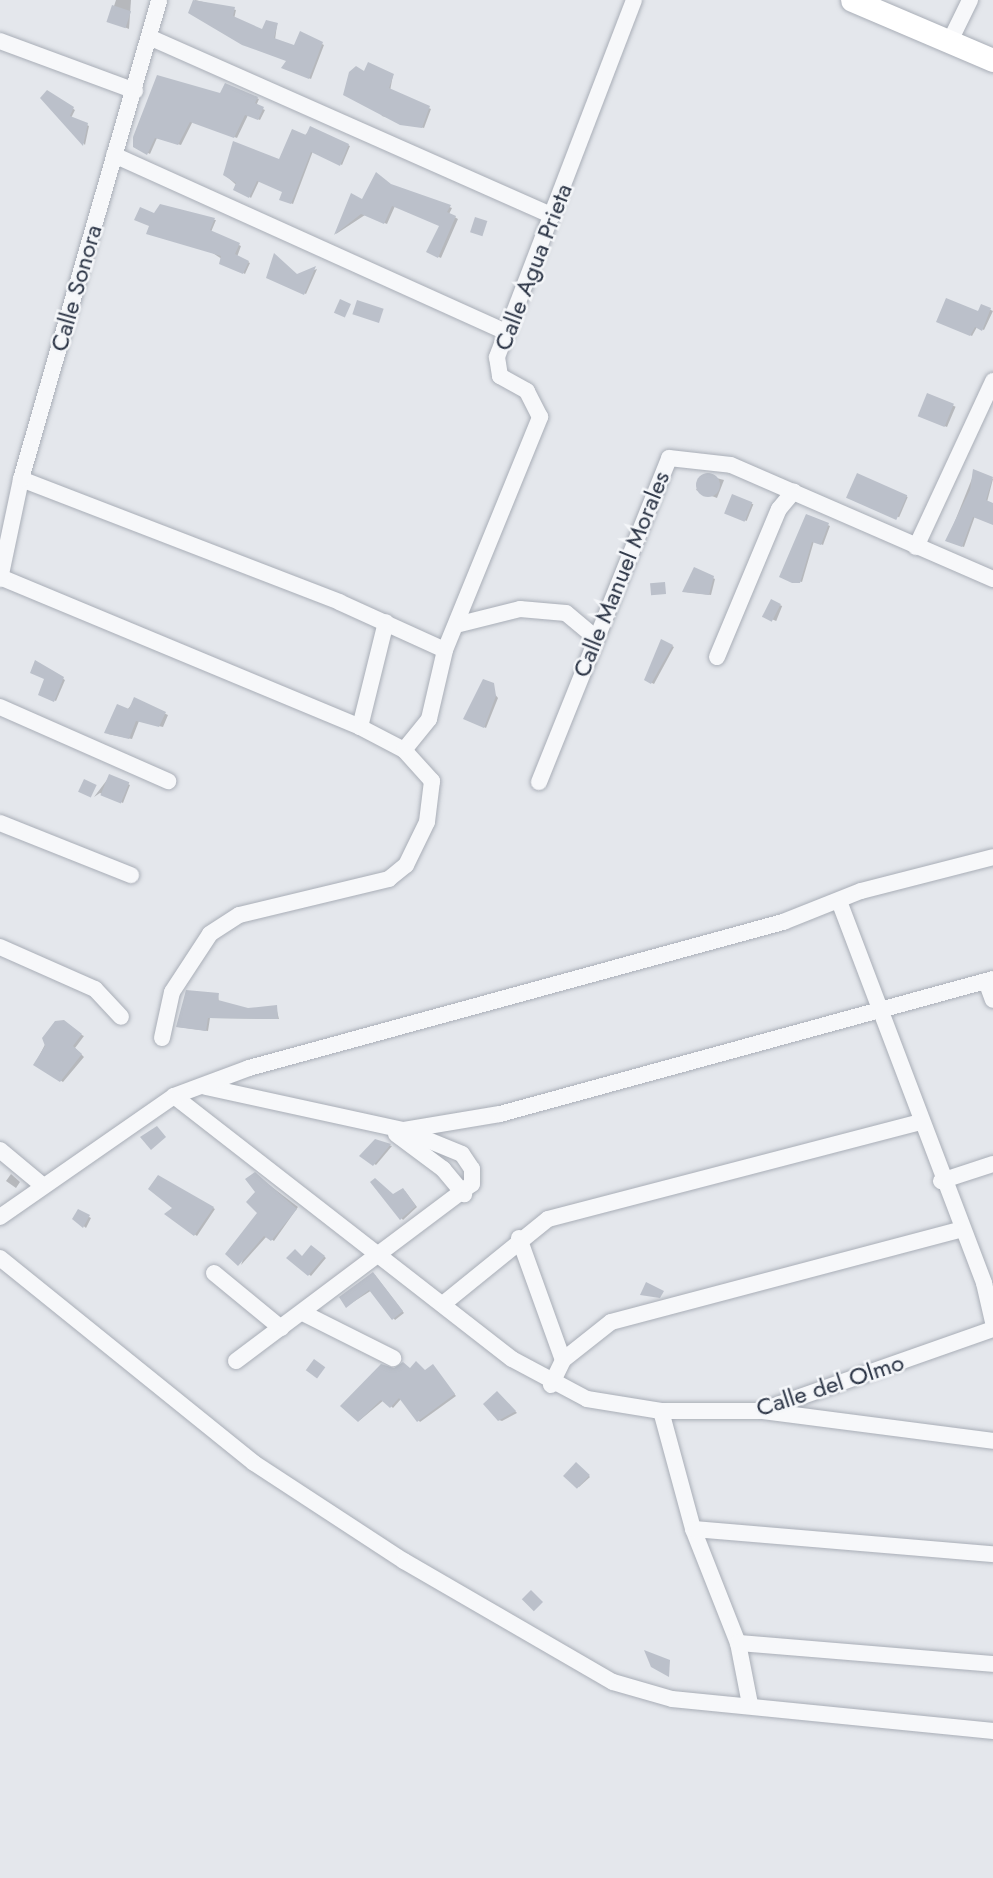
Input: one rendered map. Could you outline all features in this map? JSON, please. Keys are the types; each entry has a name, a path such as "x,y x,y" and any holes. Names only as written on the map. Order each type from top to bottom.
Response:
{"main road":[{"path":"852,0 993,60"}],"street":[{"name":"Calle Sonora","path":"0,578 21,479 114,155 135,92 159,0"},
{"name":"Calle Agua Prieta","path":"404,750 429,719 445,650 540,417 527,391 500,376 497,357 634,0"},
{"path":"950,41 970,0"},
{"path":"149,37 552,216"},
{"path":"0,41 135,92"},
{"path":"114,155 506,332"},
{"path":"916,547 993,381"},
{"name":"Calle Manuel Morales","path":"539,782 669,458 716,459 993,579"},
{"path":"21,479 386,622 445,650"},
{"path":"717,657 779,509 794,491"},
{"path":"0,578 360,727 404,750 432,780 427,822 406,865 389,879 239,915 210,934 172,992 162,1038"},
{"path":"456,625 520,609 555,612 582,622 595,637"},
{"path":"360,727 386,622"},
{"path":"0,707 169,781"},
{"path":"0,823 131,875"},
{"path":"0,1217 42,1185 174,1096 993,857"},
{"path":"839,901 883,1011 959,1230 988,1281 993,1322"},
{"path":"0,947 95,989 121,1017"},
{"path":"404,1130 500,1114 990,980 993,1000"},
{"path":"203,1086 404,1130 462,1154 472,1169 464,1194 381,1252 303,1314 236,1361"},
{"name":"Calle del Olmo","path":"174,1096 381,1252 443,1304 551,1385 587,1399 661,1411 760,1411 993,1329"},
{"path":"443,1304 519,1238 548,1219 625,1194 920,1122"},
{"path":"387,1128 443,1169 464,1194"},
{"path":"0,1150 42,1185"},
{"path":"942,1181 993,1164"},
{"path":"551,1385 563,1360 611,1322 959,1230"},
{"path":"519,1238 563,1360"},
{"path":"0,1258 254,1463 404,1560 613,1682 672,1699 750,1704 993,1731"},
{"path":"214,1273 281,1328"},
{"path":"303,1314 393,1358"},
{"path":"661,1411 693,1529 738,1643 750,1704"},
{"path":"760,1411 993,1441"},
{"path":"693,1529 993,1554"},
{"path":"738,1643 993,1664"}],"building":[{"path":"193,0 235,7 233,16 262,29 266,20 278,23 274,38 294,45 300,31 323,42 309,79 281,68 286,61 242,45 188,13"},
{"path":"112,5 131,11 125,28 106,22"},
{"path":"368,62 394,74 389,88 430,106 422,128 400,125 343,95 349,72 356,66 364,71"},
{"path":"157,75 220,93 225,83 258,97 255,103 264,107 258,120 245,115 234,138 190,122 178,145 155,138 147,155 133,147 133,137"},
{"path":"47,90 74,107 70,116 88,123 83,146 40,98"},
{"path":"310,126 349,144 340,166 311,152 291,204 279,200 282,192 257,181 249,198 233,190 236,183 223,175 233,141 279,159 292,129 306,135"},
{"path":"376,172 391,184 451,205 447,212 456,216 438,258 426,252 439,226 392,206 384,224 361,214 334,235 351,193 362,199"},
{"path":"160,204 215,218 210,230 240,243 235,254 249,261 243,274 219,264 221,256 146,234 149,226 134,220 140,207 154,213"},
{"path":"475,217 487,221 482,236 470,232"},
{"path":"274,253 297,274 316,266 304,295 266,278"},
{"path":"946,298 978,311 981,304 991,308 982,331 975,327 970,336 936,322"},
{"path":"340,299 351,304 345,318 334,313"},
{"path":"357,300 384,309 379,323 352,314"},
{"path":"927,393 954,404 945,427 918,416"},
{"path":"973,469 993,477 986,500 993,503 993,525 973,517 962,547 945,541 970,490"},
{"path":"708,473 717,476 720,485 717,494 708,497 699,494 696,485 699,476"},
{"path":"857,473 907,495 896,520 846,498"},
{"path":"732,494 752,502 745,522 724,513"},
{"path":"806,514 829,523 821,545 812,542 800,583 792,583 779,577"},
{"path":"694,567 714,576 709,595 682,592"},
{"path":"665,582 666,594 651,595 650,583"},
{"path":"771,599 781,604 772,622 762,617"},
{"path":"661,639 673,645 651,684 644,680"},
{"path":"35,660 64,677 54,702 38,695 44,679 30,673"},
{"path":"483,679 494,683 496,696 484,728 463,719"},
{"path":"134,697 166,712 159,727 136,721 129,739 104,733 117,704 129,709"},
{"path":"109,774 129,782 121,804 100,795"},
{"path":"84,779 97,785 91,798 78,792"},
{"path":"186,990 219,993 218,1000 248,1008 277,1005 278,1019 208,1018 206,1031 176,1027"},
{"path":"64,1020 82,1034 73,1046 82,1054 60,1082 33,1065 45,1046 42,1038 55,1021"},
{"path":"157,1126 166,1137 151,1150 140,1137"},
{"path":"375,1139 391,1144 373,1166 359,1156"},
{"path":"255,1172 297,1209 271,1241 264,1236 238,1266 225,1254 257,1213 246,1202 255,1192 245,1179"},
{"path":"158,1175 214,1207 194,1236 164,1214 172,1208 148,1189"},
{"path":"375,1178 393,1194 403,1188 416,1206 400,1220 370,1182"},
{"path":"78,1209 90,1215 83,1228 72,1219"},
{"path":"311,1245 325,1256 308,1276 286,1258 295,1249 302,1256"},
{"path":"373,1272 403,1311 392,1320 369,1290 346,1308 339,1297"},
{"path":"646,1282 664,1291 660,1298 640,1295"},
{"path":"314,1359 325,1367 317,1379 306,1370"},
{"path":"416,1361 425,1370 433,1364 455,1394 417,1422 399,1398 390,1408 381,1400 358,1422 340,1406 381,1364 394,1368 403,1362 410,1368"},
{"path":"497,1391 516,1411 498,1421 483,1404"},
{"path":"576,1462 590,1475 577,1489 563,1476"},
{"path":"531,1590 543,1602 534,1611 522,1599"},
{"path":"644,1650 670,1660 669,1677 651,1667"}]}
